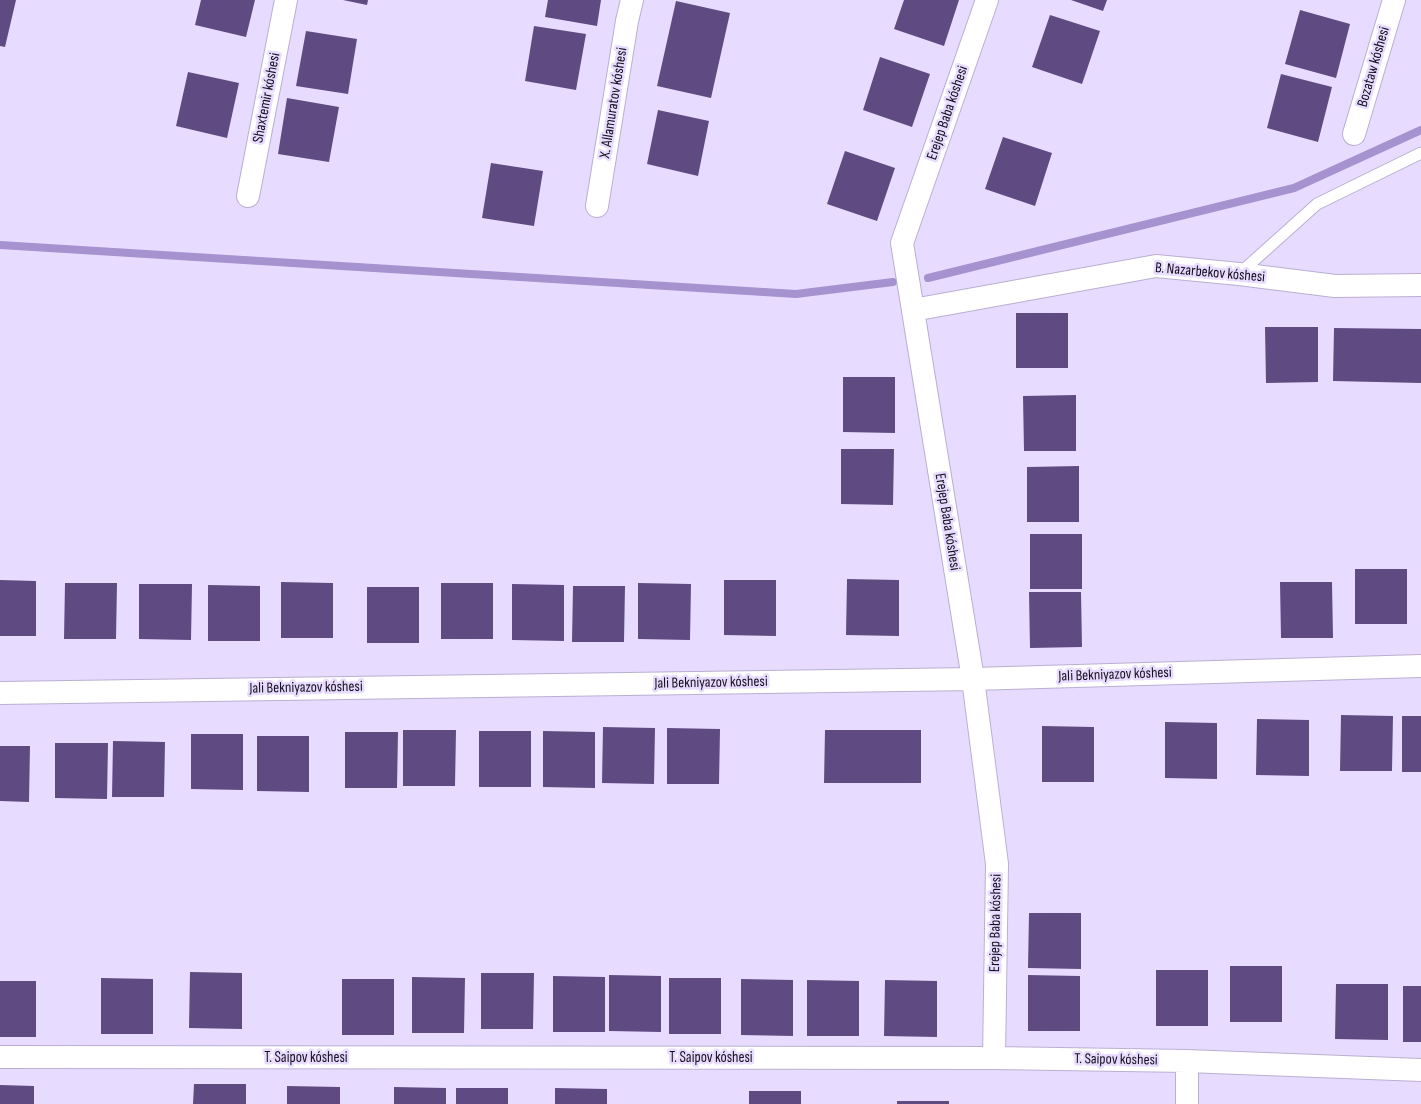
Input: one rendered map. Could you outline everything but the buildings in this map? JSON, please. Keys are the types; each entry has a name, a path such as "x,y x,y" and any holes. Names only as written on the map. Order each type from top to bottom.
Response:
{"street":[{"name":"Shaxtemir kóshesi","path":"248,196 286,0"},
{"name":"X. Allamuratov kóshesi","path":"596,206 632,0"},
{"name":"Erejep Baba kóshesi","path":"987,0 902,243 973,679 998,864 994,1058"},
{"name":"Bozataw kóshesi","path":"1354,134 1394,0"},
{"name":"B. Nazarbekov kóshesi","path":"913,310 1156,266 1335,286 1421,285"},
{"name":"Jali Bekniyazov kóshesi","path":"0,693 973,679 1421,666"},
{"name":"T. Saipov kóshesi","path":"0,1057 994,1058 1421,1070"},
{"path":"1187,1062 1187,1104"}],"lane":[{"path":"1239,274 1317,204 1421,153"}],"waterway":[{"path":"928,278 1294,188 1421,130"},
{"path":"0,245 796,294 893,282"}]}
